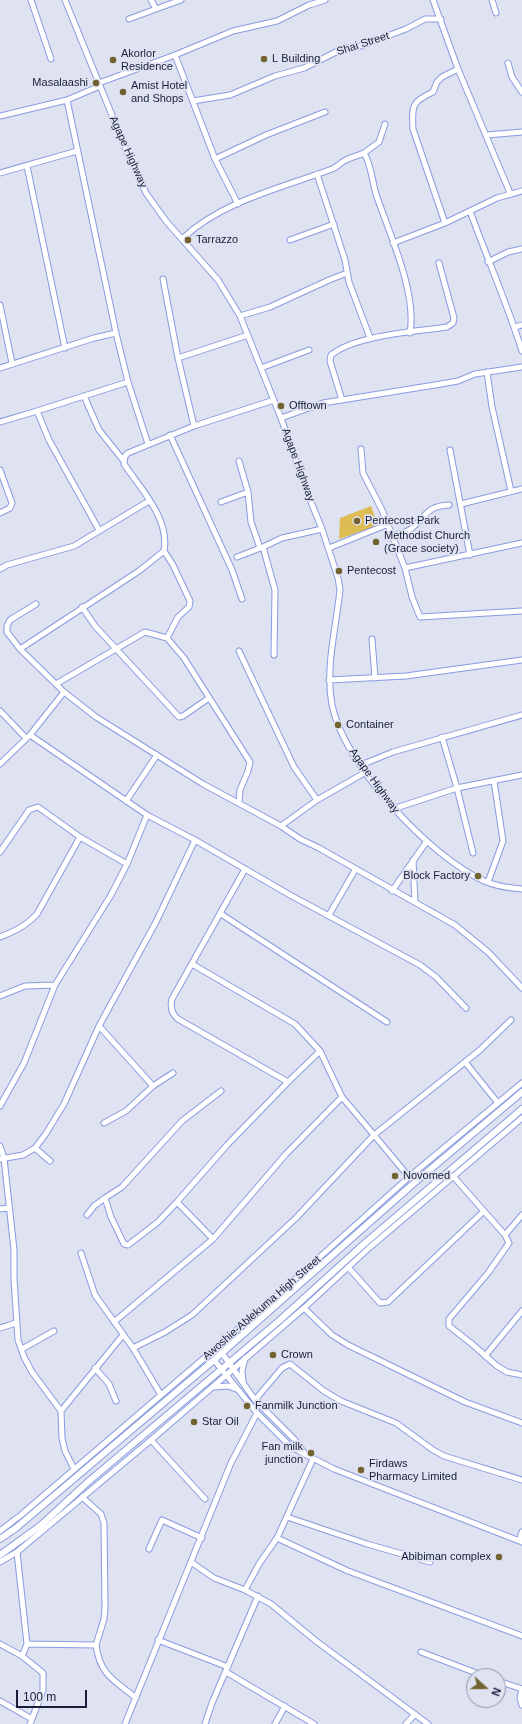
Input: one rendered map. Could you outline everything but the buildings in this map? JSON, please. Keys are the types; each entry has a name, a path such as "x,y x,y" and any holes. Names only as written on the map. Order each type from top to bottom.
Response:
{"main road":[{"name":"Awoshie-Ablekuma High Street","path":"0,1539 222,1354 413,1184 522,1092"},
{"name":"Awoshie-Ablekuma High Street","path":"0,1555 54,1518 89,1481 166,1417 224,1372 280,1320 522,1109"},
{"path":"475,1133 477,1141 481,1144"},
{"path":"310,1266 314,1273"},
{"path":"166,1417 170,1423"},
{"path":"126,1425 129,1431"}],"street":[{"path":"31,0 51,59"},
{"name":"Agape Highway","path":"65,0 127,152 146,193 166,221 226,290 240,316 281,418 329,548 338,578 340,590 329,680 332,707 341,732 361,765 393,809 427,841 465,870 488,882 522,889"},
{"path":"150,0 156,9"},
{"path":"129,19 181,0"},
{"path":"0,116 67,100 100,85 124,71 175,55 233,31 277,21 309,5 325,0"},
{"path":"433,0 458,69 487,135 510,194"},
{"path":"492,0 496,13"},
{"name":"Shai Street","path":"193,101 230,95 276,76 304,68 344,48 358,47 406,29 425,19 441,19"},
{"path":"175,55 215,159 238,204"},
{"path":"508,63 512,77 522,92"},
{"path":"445,223 413,129 412,115 413,107 418,99 433,92 437,82 442,77 458,69"},
{"path":"67,100 116,333 128,382 148,444"},
{"path":"215,159 266,135 325,112"},
{"path":"182,238 209,218 238,204 317,174 364,153 380,142 385,124"},
{"path":"487,135 522,132"},
{"path":"0,173 77,151"},
{"path":"364,153 368,159 376,195 393,242 411,307 412,322 410,333"},
{"path":"27,166 66,348"},
{"path":"317,174 346,260 347,273 370,338"},
{"path":"393,242 445,223 497,198 522,191"},
{"path":"470,211 488,262 515,327 522,351"},
{"path":"290,240 334,224"},
{"path":"488,262 508,252 522,249"},
{"path":"342,400 332,369 331,355 342,348 370,338 410,333 451,326 453,324 454,318 439,263"},
{"path":"240,316 270,307 347,273"},
{"path":"163,279 178,358 194,426"},
{"path":"0,305 12,363"},
{"path":"515,327 522,325"},
{"path":"0,368 104,335 116,333"},
{"path":"178,358 248,336"},
{"path":"261,368 309,350"},
{"path":"281,418 323,403 435,385 487,372 522,367"},
{"path":"487,372 492,407 511,491"},
{"path":"0,422 128,382"},
{"path":"20,649 139,571 164,551 166,540 165,531 149,501 124,464 124,460 99,430 84,396"},
{"path":"124,460 128,453 170,435 274,400"},
{"path":"37,411 49,440 99,530"},
{"path":"170,435 232,570 242,599"},
{"path":"361,449 363,473 376,497 386,525 405,568 418,614 422,618 522,611"},
{"path":"450,450 470,555"},
{"path":"239,461 248,492 249,515 262,547 275,590 274,655"},
{"path":"0,470 12,503 10,508 0,512"},
{"path":"461,504 522,489"},
{"path":"221,502 248,492"},
{"path":"0,569 7,565 74,546 149,501"},
{"path":"391,536 412,529 423,515 433,508 449,505"},
{"path":"329,548 386,525"},
{"path":"238,557 282,538 322,529"},
{"path":"405,568 522,543"},
{"path":"164,551 177,572 190,599 190,604 178,617 167,638"},
{"path":"36,604 10,620 7,626 7,632 20,649 64,692 96,717 203,784 281,826 296,837 319,848 392,891 415,902 471,937 522,988"},
{"path":"82,607 95,626 178,717 183,716 209,698"},
{"path":"56,684 145,632 167,638 184,658 250,762 248,772 241,787 240,803"},
{"path":"372,639 375,678"},
{"path":"239,651 294,767 317,800"},
{"path":"329,680 375,678 440,672 522,660"},
{"path":"0,764 28,737 64,692"},
{"path":"0,711 28,737 147,815 195,840 424,968 436,977 466,1008"},
{"path":"361,765 393,752 522,715"},
{"path":"442,737 457,788 473,854"},
{"path":"126,801 158,756"},
{"path":"281,826 317,800 366,772"},
{"path":"393,809 457,788 522,775"},
{"path":"488,882 503,841 494,781"},
{"path":"0,852 28,810 34,807 42,809 80,837 127,864"},
{"path":"0,1106 24,1063 55,985 111,895 127,864 147,815"},
{"path":"0,936 21,928 33,918 46,899 80,837"},
{"path":"2,1158 23,1155 35,1148 64,1104 99,1026 156,922 195,840"},
{"path":"392,891 412,860 427,841"},
{"path":"412,860 415,902"},
{"path":"245,869 172,999 173,1014 202,1034 288,1082"},
{"path":"329,915 355,870"},
{"path":"221,914 387,1022"},
{"path":"192,964 295,1024 320,1051 342,1097 409,1177"},
{"path":"0,996 25,986 55,985"},
{"path":"133,1348 165,1332 192,1315 296,1218 374,1135 465,1062 511,1020"},
{"path":"99,1026 153,1086"},
{"path":"105,1198 111,1217 124,1244 126,1245 158,1222 288,1082 320,1051"},
{"path":"465,1062 498,1104"},
{"path":"104,1123 126,1111 153,1086 173,1073"},
{"name":"Awoshie-Ablekuma High Street","path":"1,1528 22,1515 310,1266 409,1177 522,1083"},
{"path":"87,1214 94,1206 122,1187 182,1121 221,1091"},
{"path":"114,1322 213,1239 286,1154 342,1097"},
{"name":"Awoshie-Ablekuma High Street","path":"222,1354 231,1365 245,1358 304,1308 348,1267 367,1245 522,1118"},
{"path":"0,1146 14,1250 16,1323 22,1349 32,1372 61,1411 62,1438 65,1451 74,1469"},
{"path":"35,1148 50,1161"},
{"path":"453,1176 483,1212 505,1235 508,1240 508,1246 488,1274 461,1304 448,1322 449,1326 502,1370 522,1375"},
{"path":"177,1202 213,1239"},
{"path":"0,1209 9,1208"},
{"path":"348,1267 380,1303 388,1302 483,1212"},
{"path":"505,1235 522,1215"},
{"path":"81,1253 95,1294 133,1348 161,1396"},
{"path":"304,1308 332,1335 348,1345 465,1402 522,1423"},
{"path":"486,1356 522,1311"},
{"path":"0,1328 16,1323"},
{"path":"22,1349 54,1331"},
{"path":"61,1411 123,1335"},
{"path":"245,1358 242,1371 245,1386"},
{"name":"Awoshie-Ablekuma High Street","path":"0,1562 17,1552 54,1518 151,1440 212,1387 224,1372 214,1360"},
{"path":"255,1400 282,1368 290,1364 324,1391 341,1401 396,1423 433,1450 444,1456 522,1480"},
{"path":"231,1365 255,1400 300,1446 305,1454"},
{"path":"95,1368 109,1384 116,1401"},
{"path":"224,1372 257,1413 278,1436 291,1447 313,1459 334,1470 521,1542 522,1532"},
{"path":"212,1387 228,1386 238,1390"},
{"path":"125,1724 158,1640 202,1538 231,1463 257,1413"},
{"path":"278,1436 284,1429"},
{"path":"151,1440 205,1499"},
{"path":"245,1590 259,1564 277,1538 313,1459"},
{"path":"82,1497 101,1514 104,1523 105,1608 104,1619 96,1645 98,1657 104,1670 136,1698"},
{"path":"287,1517 367,1544 430,1562"},
{"path":"149,1549 162,1520 202,1538"},
{"path":"277,1538 348,1570 522,1636"},
{"path":"17,1552 27,1644 22,1656"},
{"path":"192,1562 214,1578 258,1596 282,1612 322,1645 428,1724"},
{"path":"205,1724 212,1703 258,1596"},
{"path":"158,1640 227,1669 314,1724"},
{"path":"0,1644 22,1656 40,1669 44,1677 43,1690 31,1721 0,1701"},
{"path":"27,1644 96,1645"},
{"path":"421,1652 466,1669"},
{"path":"506,1684 522,1689 520,1698 522,1705"},
{"path":"275,1724 285,1706"},
{"path":"406,1724 415,1714"}],"shaded area":[{"name":"Pentecost Park","path":"371,506 376,520 374,527 339,539 340,518"}],"place":[{"name":"L Building","path":"264,59"},
{"name":"Akorlor Residence","path":"113,60"},
{"name":"Masalaashi","path":"96,83"},
{"name":"Amist Hotel and Shops","path":"123,92"},
{"name":"Tarrazzo","path":"188,240"},
{"name":"Offtown","path":"281,406"},
{"name":"Pentecost Park","path":"357,521"},
{"name":"Methodist Church (Grace society)","path":"376,542"},
{"name":"Pentecost","path":"339,571"},
{"name":"Container","path":"338,725"},
{"name":"Block Factory","path":"478,876"},
{"name":"Novomed","path":"395,1176"},
{"name":"Crown","path":"273,1355"},
{"name":"Fanmilk Junction","path":"247,1406"},
{"name":"Star Oil","path":"194,1422"},
{"name":"Fan milk junction","path":"311,1453"},
{"name":"Firdaws Pharmacy Limited","path":"361,1470"},
{"name":"Abibiman complex","path":"499,1557"}]}
